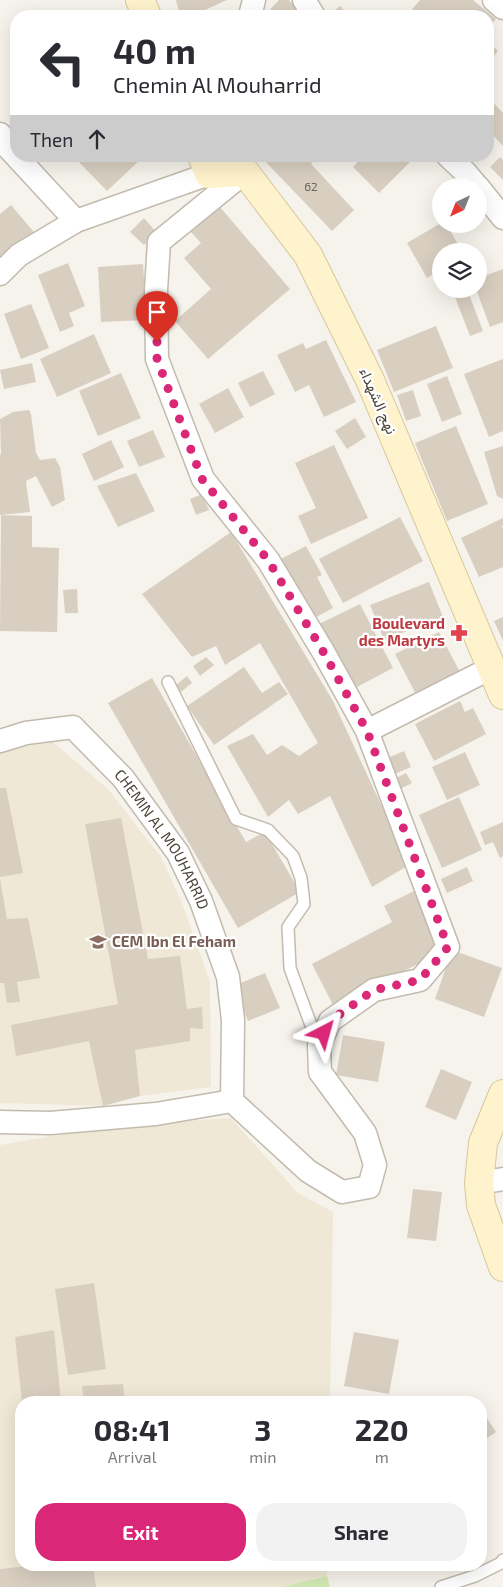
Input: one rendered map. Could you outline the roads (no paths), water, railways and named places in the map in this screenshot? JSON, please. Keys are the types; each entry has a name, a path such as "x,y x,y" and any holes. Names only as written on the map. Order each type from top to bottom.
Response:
{"main road":[{"path":"208,162 244,172"},
{"name":"نهج الشهداء","path":"244,172 308,254 370,380 503,695"},
{"path":"503,1094 483,1143 491,1181 481,1205 503,1267"}],"street":[{"path":"494,0 503,8"},
{"path":"0,134 2,140 10,149"},
{"path":"22,162 76,221"},
{"path":"0,274 20,255 76,221 208,162"},
{"path":"454,162 470,178"},
{"path":"0,1122 50,1123 146,1115 232,1101 308,1171 342,1192 369,1187 375,1165 365,1133 320,1072 318,1045 330,1021 374,990 420,980 448,947 367,731 324,653 268,560 202,479 157,359 156,290 159,242 244,172"},
{"path":"488,199 503,218"},
{"path":"367,731 491,668"},
{"name":"CHEMIN AL MOUHARRID","path":"0,741 26,733 72,727 123,778 178,853 201,900 228,977 233,1020 232,1101"}],"lane":[{"path":"168,682 236,819 268,830 293,856 301,878 304,904 288,928 290,968 318,1045"},
{"path":"487,1570 503,1560"},
{"path":"441,1587 476,1576 485,1571"}],"place":[{"name":"Boulevard des Martyrs","path":"459,633"},
{"name":"CEM Ibn El Feham","path":"98,942"}]}
